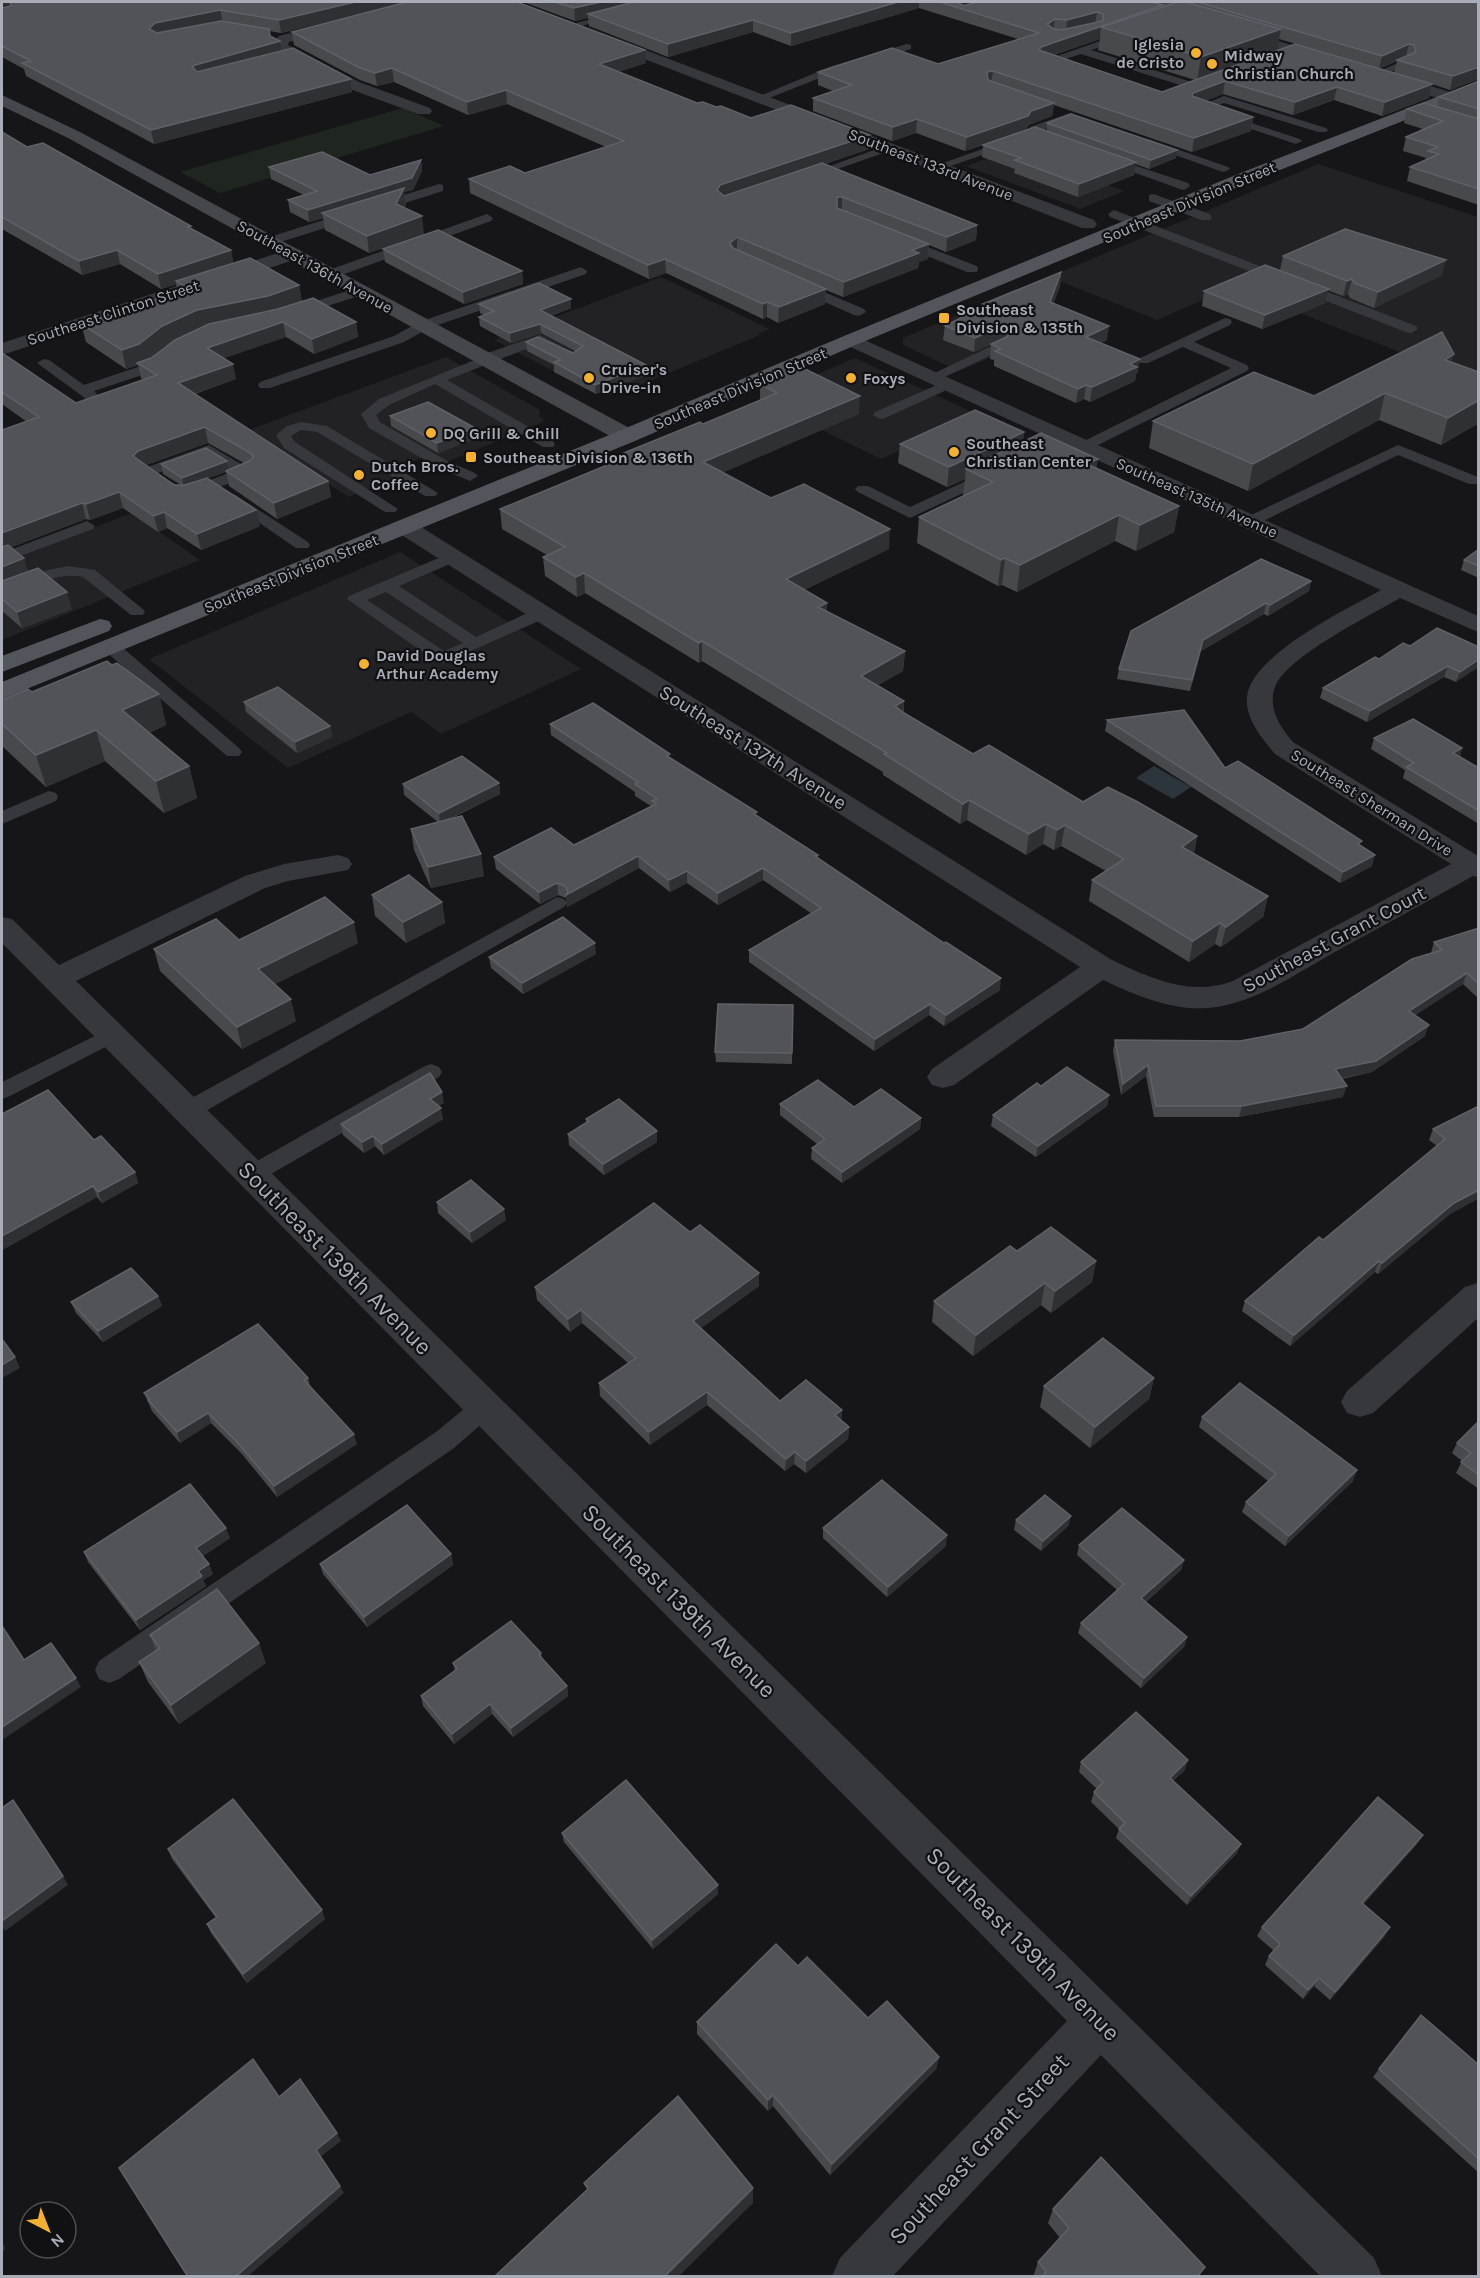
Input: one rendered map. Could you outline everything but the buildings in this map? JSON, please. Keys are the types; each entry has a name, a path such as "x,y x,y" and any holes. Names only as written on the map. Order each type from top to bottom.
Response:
{"main road":[{"name":"Southeast Division Street","path":"1065,233 1479,70"},
{"name":"Southeast Division Street","path":"850,324 1139,223 1249,176 1479,86"},
{"path":"943,280 992,261"},
{"name":"Southeast Division Street","path":"2,691 111,646 397,518 627,436 850,324 882,304"},
{"name":"Southeast Division Street","path":"519,456 715,379 768,355"},
{"name":"Southeast Division Street","path":"364,520 397,518 430,493 480,472"},
{"name":"Southeast Division Street","path":"2,665 323,537"}],"street":[{"name":"Southeast 133rd Avenue","path":"553,19 1088,224"},
{"path":"351,22 279,38 281,47 353,85 424,111"},
{"path":"1223,29 1451,97"},
{"name":"Southeast 136th Avenue","path":"2,100 64,130 627,436"},
{"name":"Southeast Clinton Street","path":"2,349 294,254"},
{"name":"Southeast 135th Avenue","path":"850,324 938,381 1076,441 1479,625"},
{"name":"Southeast 137th Avenue","path":"397,518 542,614 1101,967"},
{"name":"Southeast Sherman Drive","path":"1399,589 1292,653 1274,668 1262,687 1260,706 1267,727 1284,748 1476,866"},
{"path":"55,979 255,882 284,873 338,864"},
{"name":"Southeast Grant Court","path":"1101,967 1133,982 1166,993 1204,998 1230,994 1257,983 1476,866"},
{"name":"Southeast 139th Avenue","path":"2,926 1356,2277"},
{"path":"943,1077 1101,967"},
{"path":"1360,1402 1479,1297"},
{"name":"Southeast Grant Street","path":"858,2277 1100,2021"}],"lane":[{"path":"570,26 666,2"},
{"path":"1066,69 1045,62 1136,31"},
{"path":"760,98 836,68 907,46"},
{"path":"1080,50 1197,87"},
{"path":"1274,59 1296,51"},
{"path":"277,61 299,55"},
{"path":"1375,75 1407,62"},
{"path":"1179,93 1208,83"},
{"path":"1296,141 1197,109 1224,99 1322,130"},
{"path":"1048,108 1092,123"},
{"path":"1418,110 1437,116"},
{"path":"1034,133 1034,129 1070,116"},
{"path":"938,167 1034,133 1066,144"},
{"path":"1136,138 1224,169"},
{"path":"791,182 888,148"},
{"path":"1099,156 1184,186"},
{"path":"270,241 439,189"},
{"path":"1153,198 1206,217"},
{"path":"1114,214 1411,328"},
{"path":"331,274 487,218"},
{"path":"885,234 972,269"},
{"path":"265,385 399,339 424,326 581,271"},
{"path":"789,281 850,324"},
{"path":"275,319 360,291"},
{"path":"1143,360 1225,322"},
{"path":"480,472 444,465 374,426 368,414 384,402 436,379 540,339 566,352"},
{"path":"1046,447 1076,441 1242,368 1183,342"},
{"path":"880,415 1004,344"},
{"path":"83,390 149,368 172,350"},
{"path":"44,363 98,401"},
{"path":"436,379 564,438"},
{"path":"397,518 289,445 283,435 292,428 307,424 322,429 430,493"},
{"path":"209,449 246,472 213,485 183,496 147,472 209,449"},
{"path":"1251,521 1398,449 1474,481"},
{"path":"863,489 910,513 1004,468"},
{"path":"213,485 302,545"},
{"path":"2,558 87,526"},
{"path":"453,557 355,599 443,658 542,614"},
{"path":"2,593 44,577 81,570 89,573 137,611"},
{"path":"387,585 476,644"},
{"path":"111,646 233,752"},
{"path":"2,818 49,797"},
{"path":"187,1111 557,903"},
{"path":"2,1091 111,1035"},
{"path":"251,1175 431,1072"},
{"path":"109,1670 445,1440 484,1407"}],"shaded area":[{"path":"403,108 444,126 220,193 180,172"},
{"path":"1011,150 1124,191 1080,209 966,166"},
{"path":"1318,164 1478,217 1478,382 1232,287 1157,320 1049,277"},
{"path":"661,277 770,329 623,392 609,395 593,392 494,340"},
{"path":"964,312 1030,340 959,371 903,345 903,338"},
{"path":"446,357 540,410 539,417 543,418 543,422 442,464 428,456 410,462 420,469 349,497 246,431"},
{"path":"855,358 979,415 881,459 759,399"},
{"path":"132,513 200,560 2,640 2,562"},
{"name":"David Douglas Arthur Academy","path":"400,552 581,669 441,734 411,712 288,768 149,659"},
{"path":"1154,766 1191,787 1173,799 1136,778"}],"place":[{"name":"Iglesia de Cristo","path":"1196,53"},
{"name":"Midway Christian Church","path":"1212,64"},
{"name":"Southeast Division & 135th","path":"944,318"},
{"name":"Cruiser's Drive-in","path":"589,378"},
{"name":"Foxys","path":"851,378"},
{"name":"DQ Grill & Chill","path":"431,433"},
{"name":"Southeast Christian Center","path":"954,452"},
{"name":"Southeast Division & 136th","path":"471,457"},
{"name":"Dutch Bros. Coffee","path":"359,475"},
{"name":"David Douglas Arthur Academy","path":"364,664"}]}
